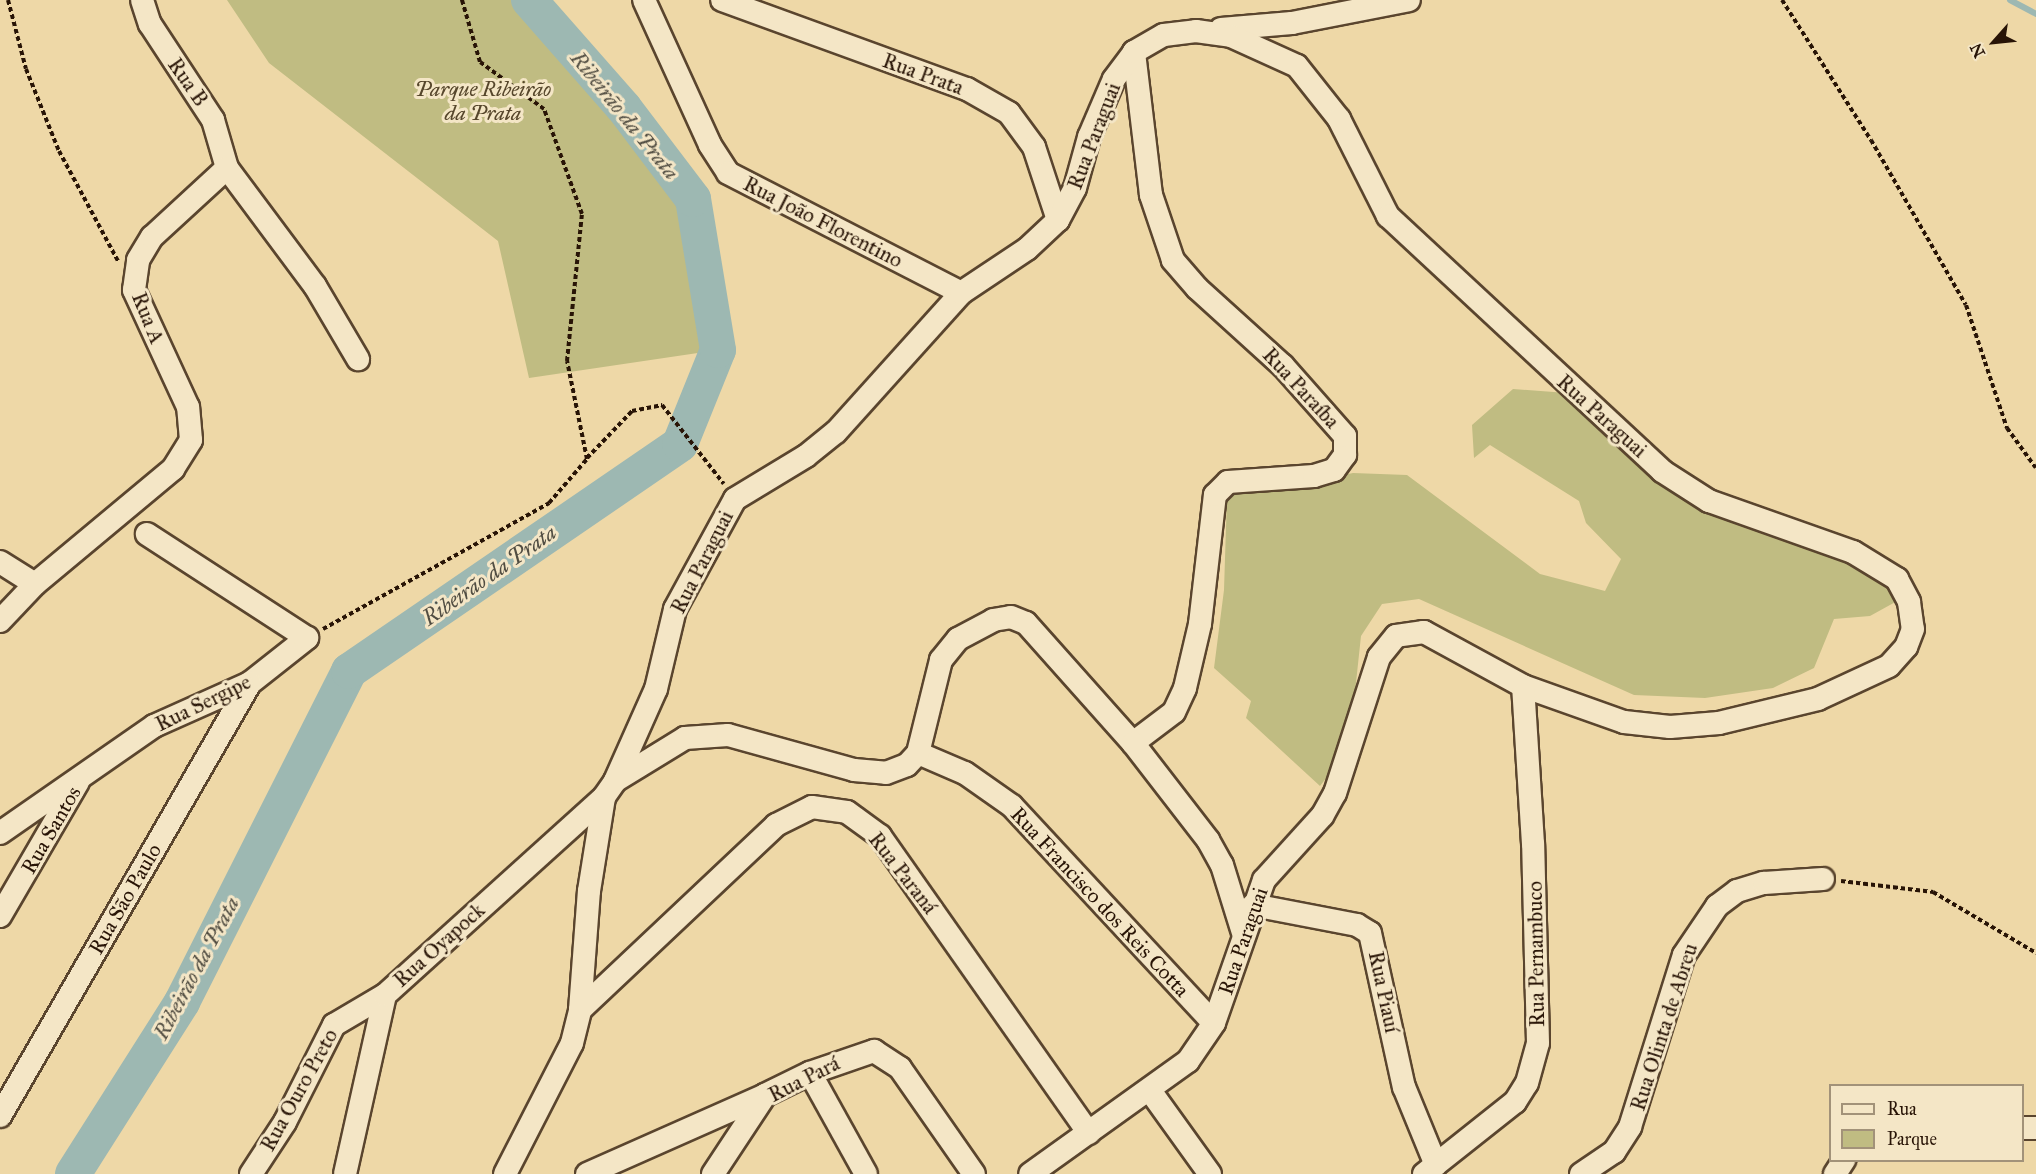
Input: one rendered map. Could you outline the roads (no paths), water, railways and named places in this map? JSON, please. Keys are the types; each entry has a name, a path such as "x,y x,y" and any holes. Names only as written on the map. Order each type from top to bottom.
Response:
{"street":[{"name":"Rua B","path":"142,0 150,24 213,120 227,168"},
{"name":"Rua João Florentino","path":"644,0 710,145 728,173 961,293"},
{"name":"Rua Prata","path":"722,0 967,89 1009,113 1034,147 1058,220"},
{"path":"1196,31 1292,23 1409,0"},
{"name":"Rua Paraguai","path":"610,789 656,689 675,609 729,506 756,483 806,456 836,432 961,293 1027,249 1058,220 1075,188 1089,137 1114,79 1134,52 1164,35 1196,31 1230,36 1297,66 1339,119 1388,216 1662,471 1718,505 1879,564 1897,579 1909,602 1913,629 1906,647 1889,666 1818,699 1768,712 1670,727 1624,722 1523,686 1424,632 1396,636 1379,657 1335,793 1323,816 1277,862 1253,905 1214,1023 1188,1061 1150,1092 1030,1174"},
{"name":"Rua Paraíba","path":"1133,743 1174,712 1185,688 1200,624 1215,495 1228,482 1246,478 1314,477 1334,470 1345,455 1345,436 1292,374 1197,288 1173,260 1151,195 1134,52"},
{"name":"Rua A","path":"0,621 35,584 172,469 192,440 188,407 134,290 138,260 152,237 227,168"},
{"path":"227,168 315,286 358,360"},
{"name":"Rua Sergipe","path":"0,833 154,726 250,683 307,639 147,534"},
{"path":"0,562 35,584"},
{"path":"505,1174 553,1086 580,1010 589,891 610,789 685,738 728,735 854,770 886,772 907,765 918,753 941,660 958,639 993,620 1011,617 1026,623 1133,743 1208,840 1222,865 1242,933"},
{"name":"Rua São Paulo","path":"0,1116 250,683"},
{"name":"Rua Pernambuco","path":"1430,1170 1515,1102 1527,1083 1538,1043 1533,844 1523,686"},
{"name":"Rua Francisco dos Reis Cotta","path":"918,753 965,773 1011,806 1214,1023"},
{"name":"Rua Santos","path":"0,915 83,774"},
{"name":"Rua Oyapock","path":"345,1174 385,995 610,789"},
{"name":"Rua Paraná","path":"580,1010 776,825 812,807 847,812 880,836 1089,1133"},
{"name":"Rua Olinta de Abreu","path":"1581,1174 1614,1152 1630,1127 1684,955 1717,906 1737,891 1764,883 1823,879"},
{"name":"Rua Piauí","path":"1253,905 1357,925 1370,933 1404,1087 1430,1170"},
{"name":"Rua Ouro Preto","path":"251,1174 285,1122 334,1025 385,995"},
{"name":"Rua Pará","path":"713,1174 765,1095 861,1052 887,1056 900,1068 974,1174"},
{"path":"810,1073 867,1174"},
{"path":"1150,1092 1210,1174"},
{"path":"587,1174 765,1095"}],"waterway":[{"name":"Ribeirão da Prata","path":"73,1174 182,1002 349,671 680,444 718,350 693,199 624,108 529,0"},
{"path":"2010,0 2036,14"}],"park label":[{"name":"Parque Ribeirão da Prata","path":"483,101"}]}
